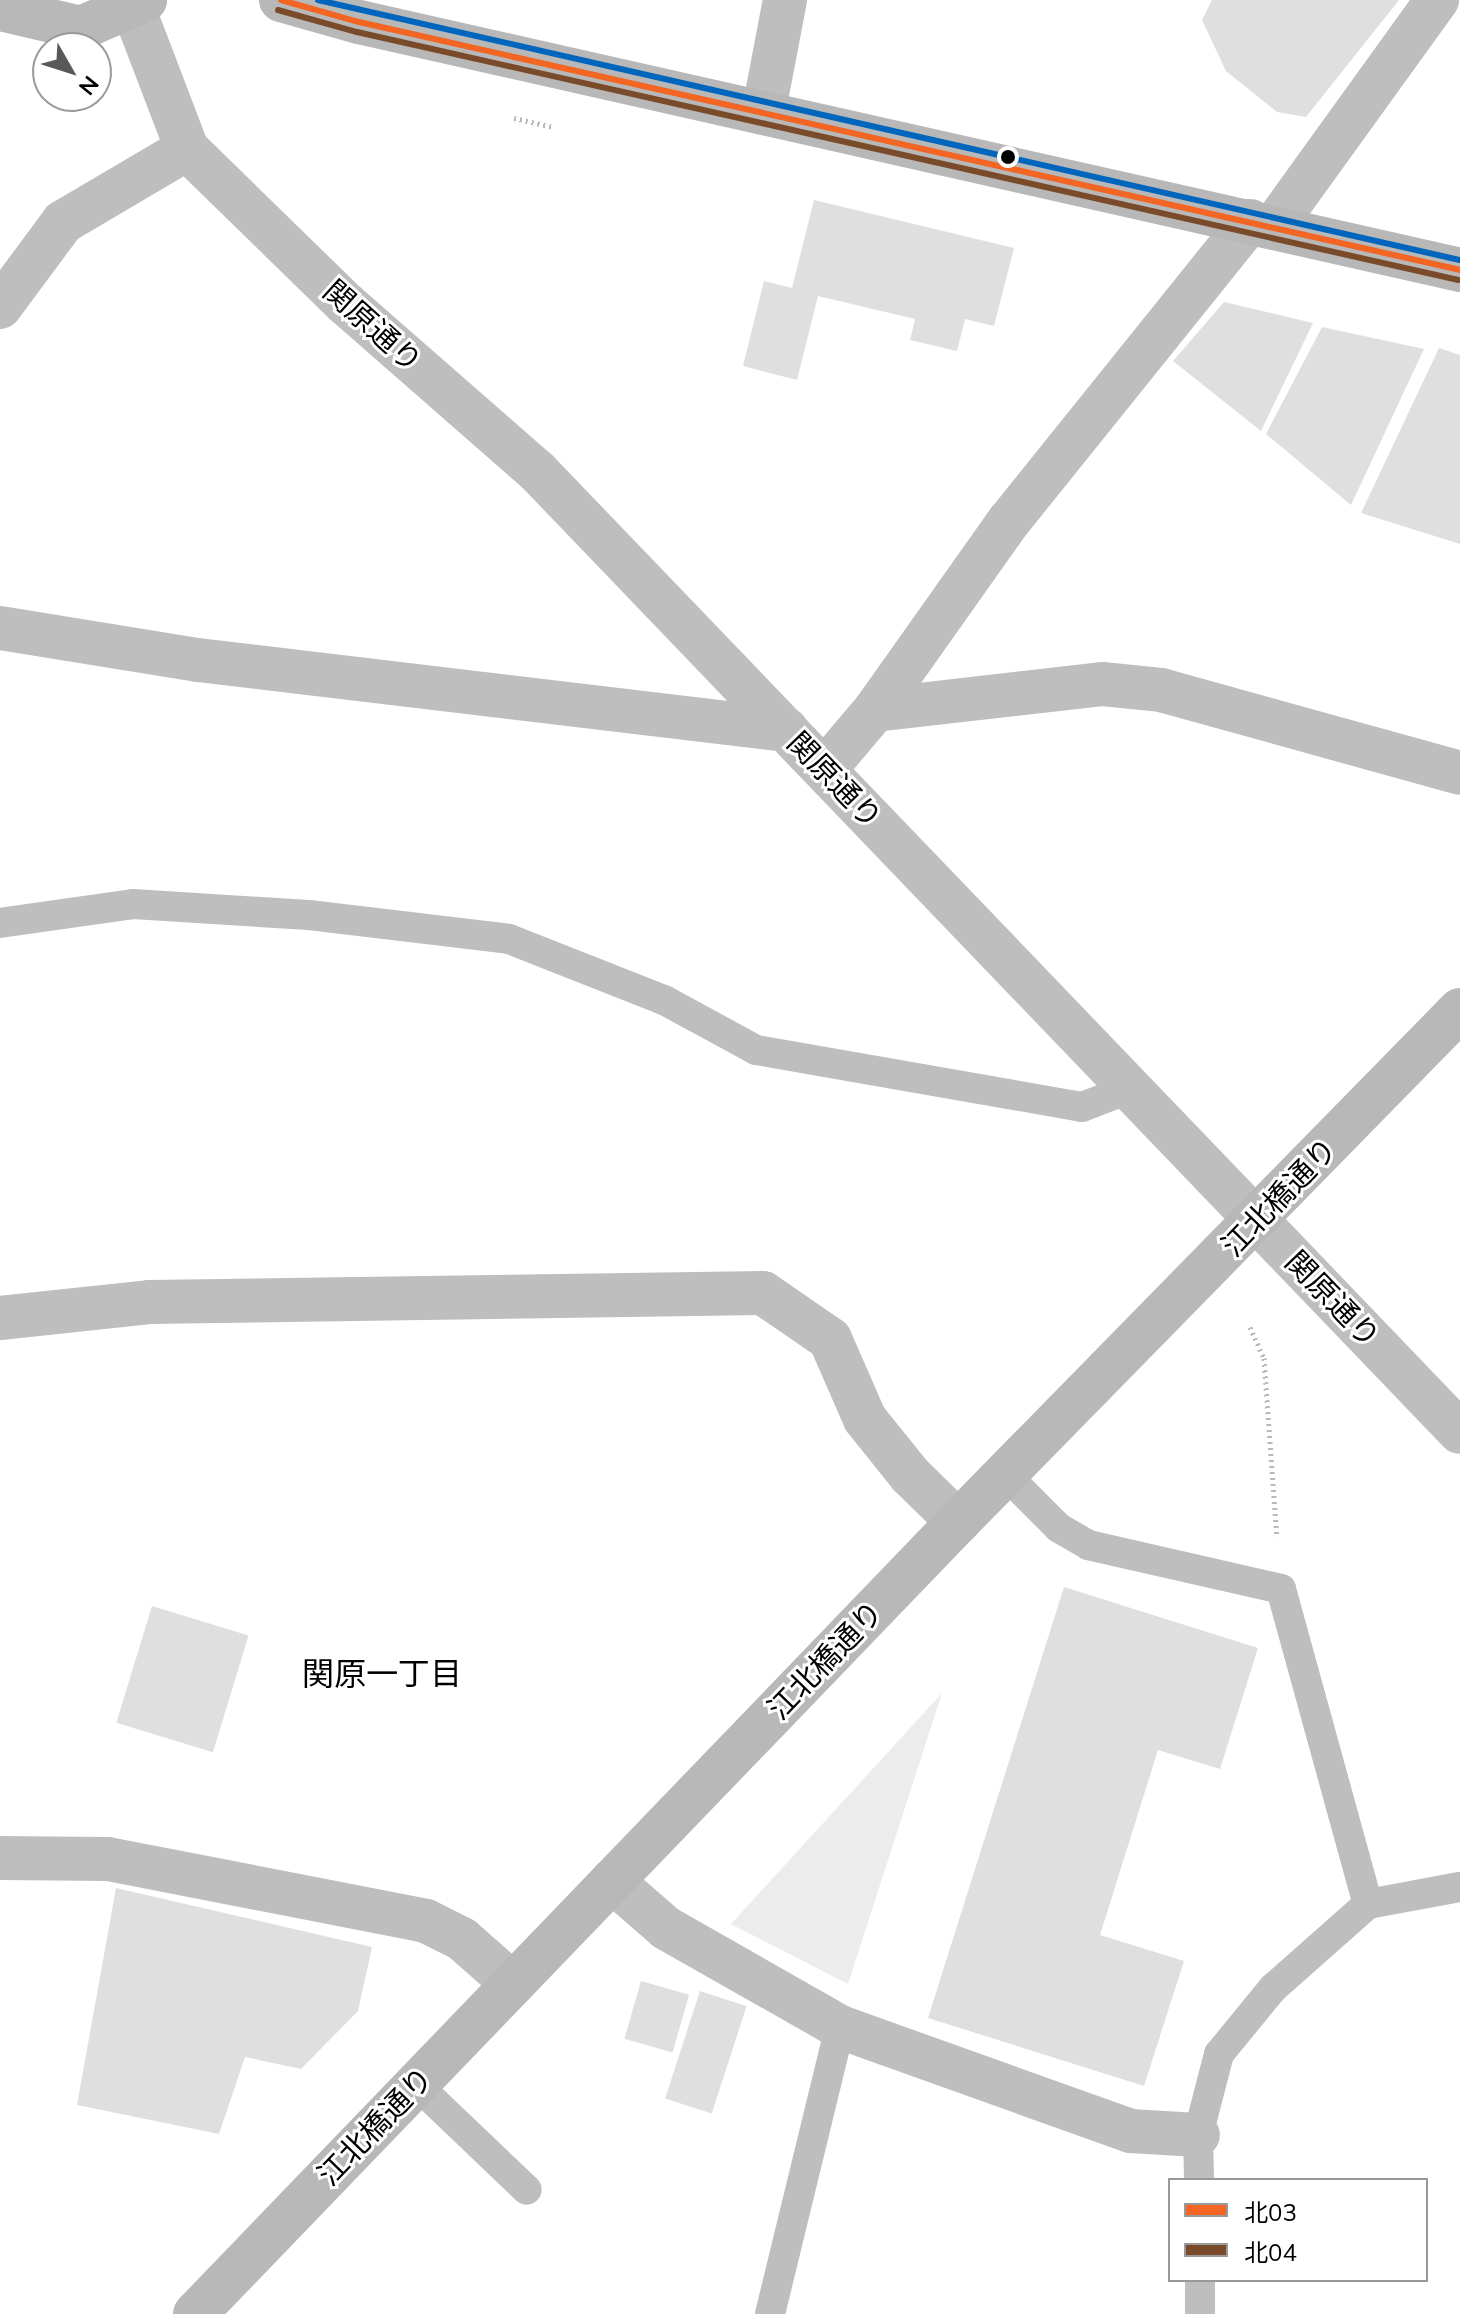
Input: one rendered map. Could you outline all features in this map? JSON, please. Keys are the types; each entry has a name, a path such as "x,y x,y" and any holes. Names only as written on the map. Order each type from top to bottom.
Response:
{"main road":[{"path":"281,0 362,11 764,110 1460,270"},
{"path":"0,9 81,28 136,2"},
{"name":"江北橋通り","path":"195,2314 958,1522 1460,1010"}],"street":[{"path":"764,110 785,0"},
{"path":"825,769 875,710 1009,521 1262,223 1437,0"},
{"path":"0,307 63,222 187,149 136,2"},
{"name":"関原通り","path":"187,149 346,304 537,471 1460,1432"},
{"path":"0,628 198,660 787,730"},
{"path":"875,710 1117,685 1161,690 1460,773"},
{"path":"0,1318 149,1302 763,1293 830,1339 865,1419 910,1475 958,1522"},
{"path":"0,1858 108,1859 426,1921 462,1939 513,1984"},
{"path":"612,1881 666,1928 840,2027 1130,2131 1198,2135"}],"lane":[{"path":"0,923 133,904 309,915 509,939 664,1000 756,1050 1082,1107 1129,1089"},
{"path":"1005,1474 1059,1528 1088,1545 1281,1589 1368,1904"},
{"path":"1199,2178 1198,2135 1219,2054 1273,1988 1368,1904 1460,1887"},
{"path":"770,2314 840,2027"},
{"path":"416,2084 527,2190"},
{"path":"1200,2282 1200,2314"}],"path":[{"path":"1250,1327 1264,1358 1281,1589"}],"shaded area":[{"path":"942,1693 848,1984 731,1924"}],"building":[{"path":"1212,0 1399,0 1306,117 1277,112 1226,71 1202,20"},
{"path":"814,200 1014,248 994,326 965,319 957,351 910,340 915,319 818,296 797,380 743,366 764,281 792,288"},
{"path":"1224,302 1313,323 1261,431 1173,361"},
{"path":"1322,327 1424,349 1351,505 1266,434"},
{"path":"1439,348 1460,355 1460,544 1361,513"},
{"path":"1064,1587 1258,1648 1220,1769 1158,1750 1100,1935 1184,1961 1144,2086 928,2018"},
{"path":"152,1606 249,1636 213,1752 116,1723"},
{"path":"116,1888 372,1947 358,2011 301,2069 245,2057 219,2134 77,2105"},
{"path":"641,1981 689,1995 673,2052 624,2039"},
{"path":"700,1991 747,2006 712,2114 665,2098"}],"transit line":[{"name":"北03","path":"281,0 359,22 1460,270"},
{"path":"318,0 1460,260"},
{"name":"北04","path":"278,10 357,32 1458,280"}],"district":[{"name":"関原一丁目","path":"382,1673"}]}
